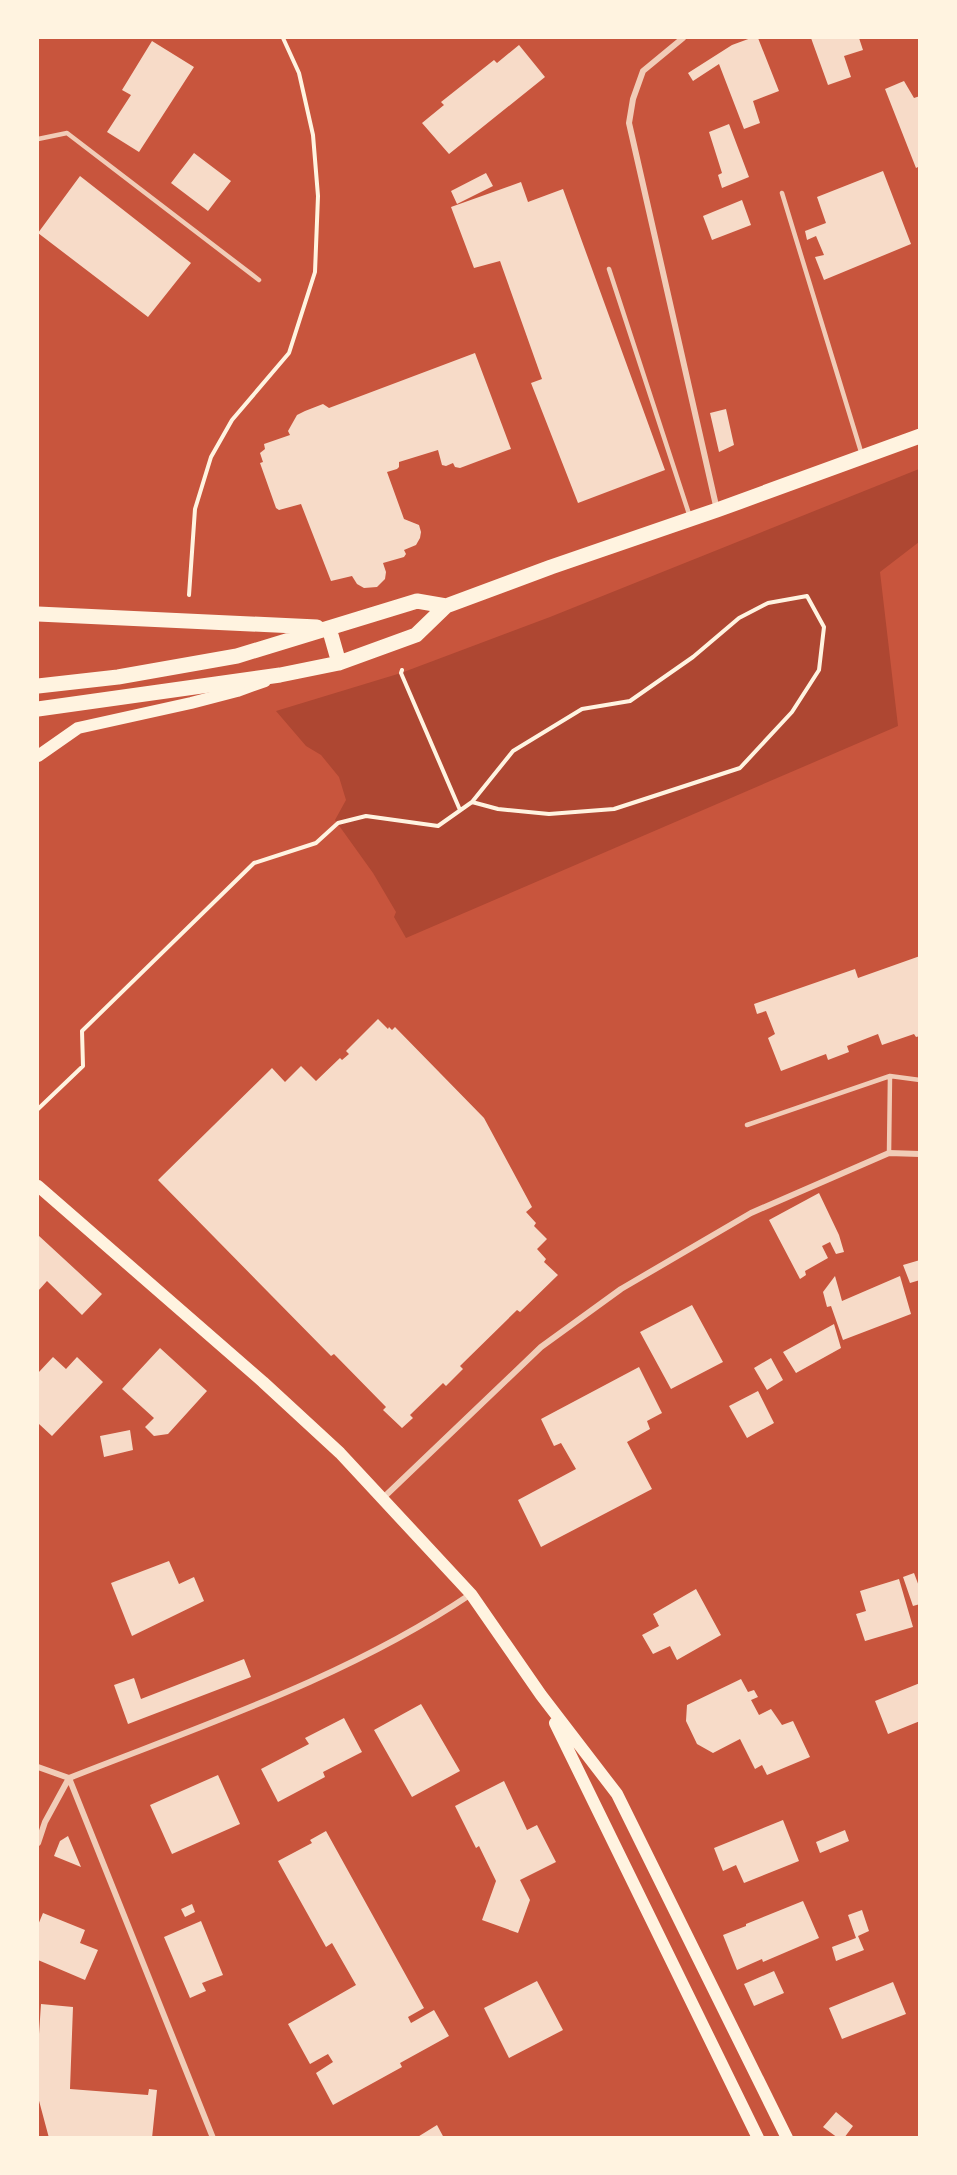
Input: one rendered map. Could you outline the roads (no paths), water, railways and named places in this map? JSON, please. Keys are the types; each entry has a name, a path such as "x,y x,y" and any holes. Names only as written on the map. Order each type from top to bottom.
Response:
{"main road":[{"path":"38,709 280,675 339,663 416,635 446,606 920,436"},
{"path":"38,686 118,677 237,656 417,601 446,606"},
{"path":"38,614 329,628"},
{"path":"329,628 339,663"},
{"path":"38,756 78,728 237,692 280,675"},
{"path":"38,1186 263,1382 339,1453 471,1594 541,1695 617,1794 787,2138"},
{"path":"541,1695 758,2138"}],"street":[{"path":"683,38 643,71 633,99 629,123 717,510"},
{"path":"382,1499 541,1347 621,1289 751,1213 889,1153 920,1154"},
{"path":"38,1843 45,1822 69,1778 298,1689 427,1624 471,1594"},
{"path":"38,1767 69,1778 213,2138"}],"lane":[{"path":"38,140 67,133 260,280"},
{"path":"782,193 862,457"},
{"path":"609,268 691,519"},
{"path":"747,1125 890,1076 920,1080"},
{"path":"889,1153 890,1076"}]}
